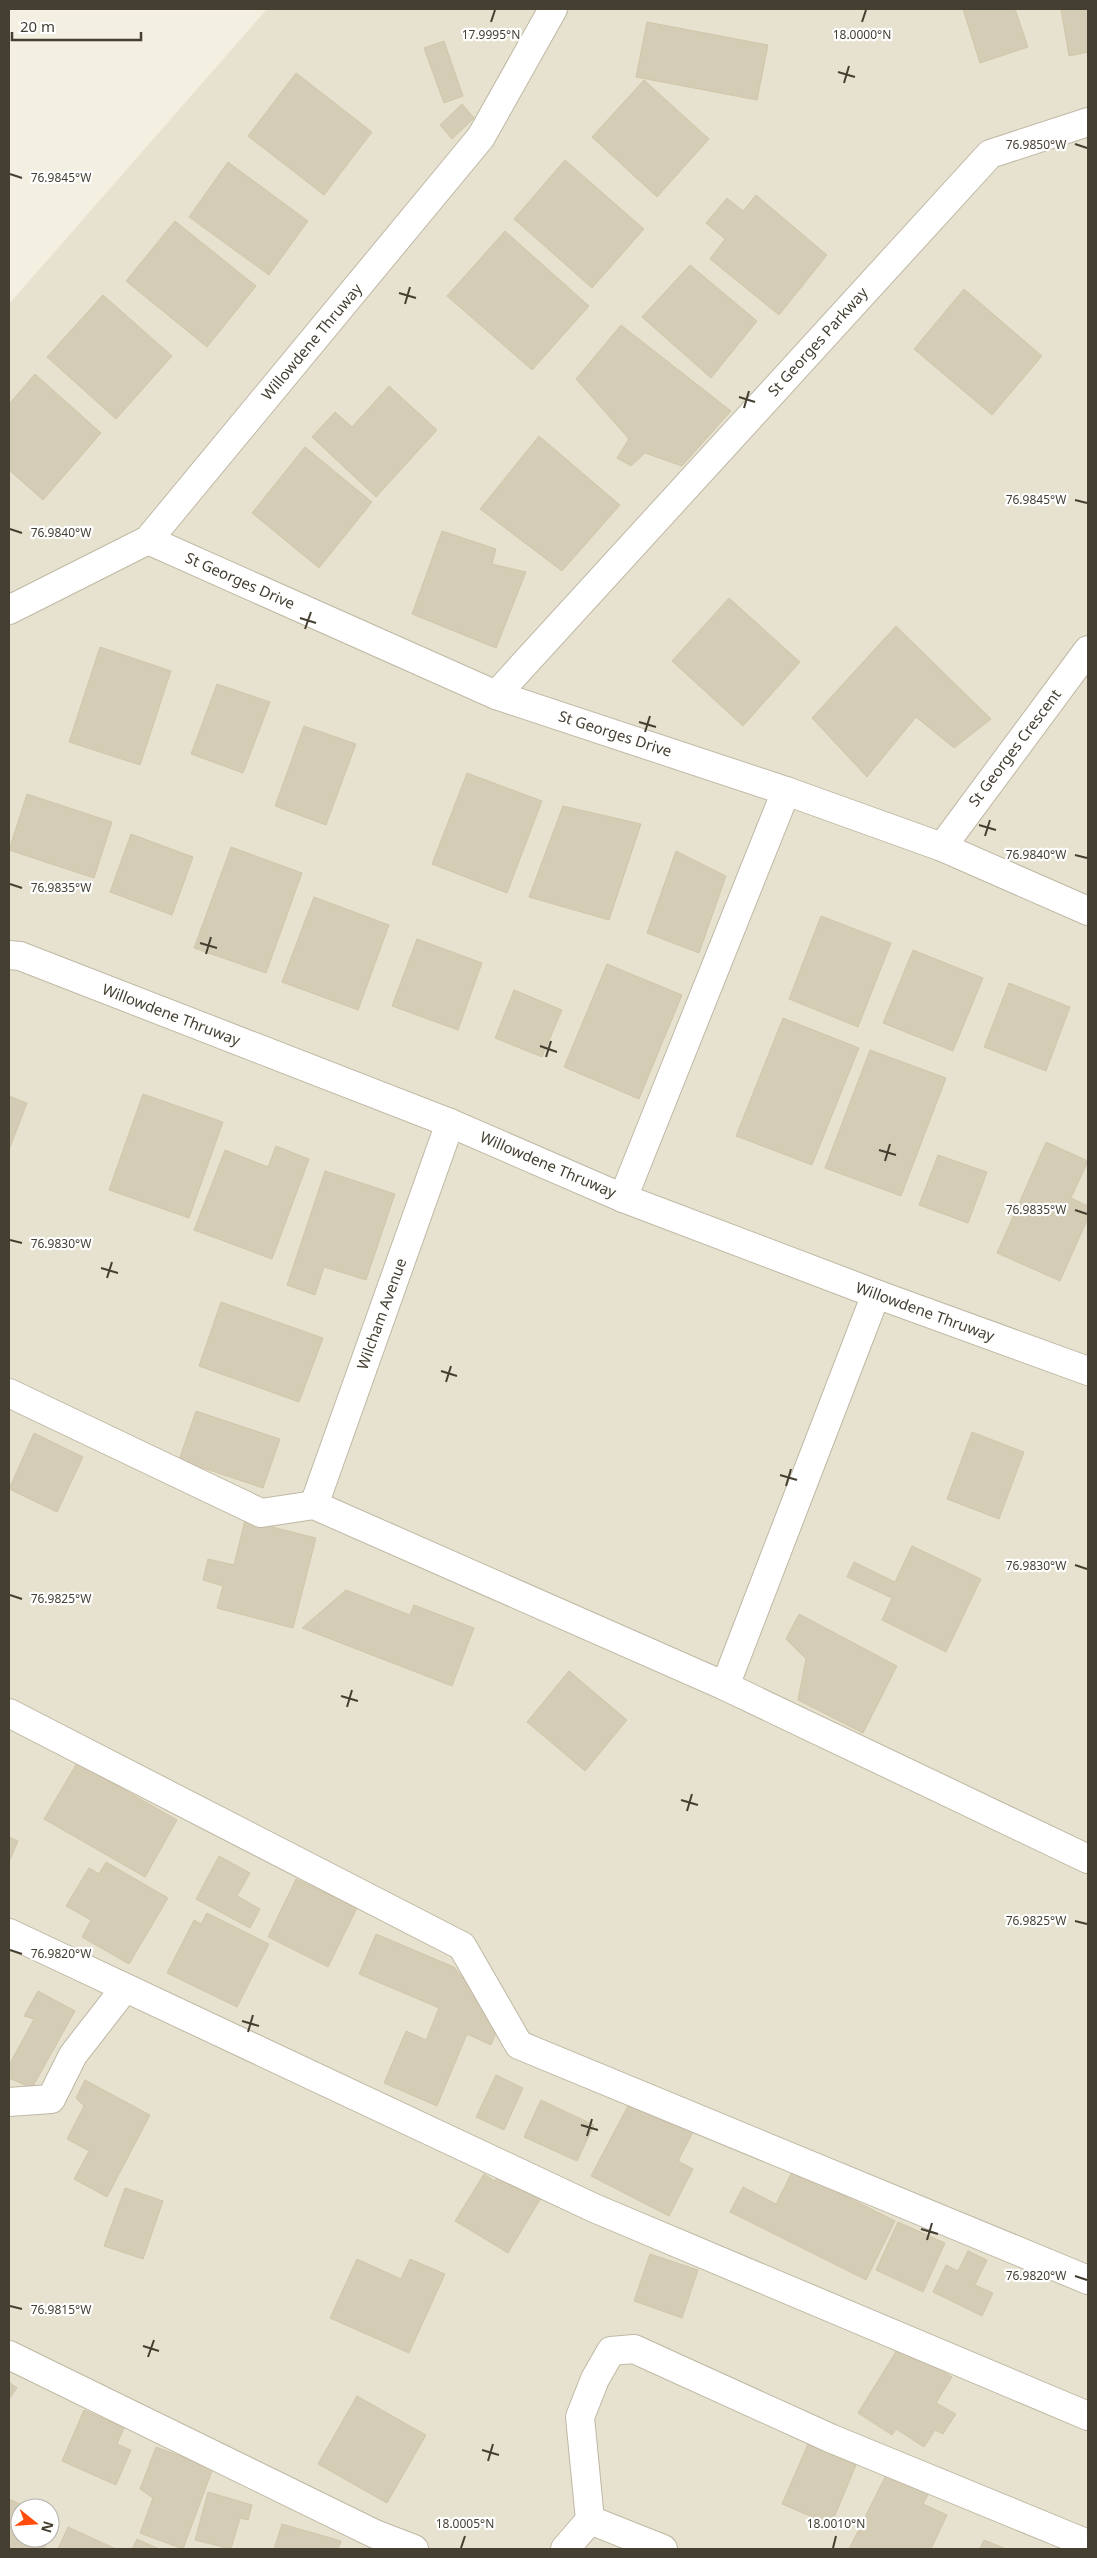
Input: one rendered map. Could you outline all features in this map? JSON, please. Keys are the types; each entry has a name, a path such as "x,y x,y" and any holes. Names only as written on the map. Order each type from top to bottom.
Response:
{"street":[{"name":"Willowdene Thruway","path":"9,610 148,540 481,137 553,9"},
{"name":"St Georges Parkway","path":"496,695 990,154 1088,122"},
{"name":"St Georges Drive","path":"148,540 496,695 786,791 942,847 1088,911"},
{"name":"St Georges Crescent","path":"942,847 1088,650"},
{"path":"623,1198 786,791"},
{"name":"Willowdene Thruway","path":"9,955 29,960 450,1123 623,1198 876,1294 1088,1371"},
{"name":"Wilcham Avenue","path":"314,1505 450,1123"},
{"path":"725,1686 876,1294"},
{"path":"9,1393 262,1513 314,1505 725,1686 1088,1859"},
{"path":"9,1713 462,1946 519,2045 1088,2280"},
{"path":"9,1933 594,2208 1088,2416"},
{"path":"9,2102 50,2099 73,2055 125,1988"},
{"path":"565,2549 590,2520 580,2417 596,2379 611,2351 634,2349 830,2438 1088,2544"},
{"path":"9,2355 375,2534 414,2549"},
{"path":"590,2520 663,2549"}],"shaded area":[{"path":"267,9 1088,9 1088,2549 9,2549 9,304"}],"building":[{"path":"963,9 1015,9 1028,47 980,63"},
{"path":"1061,9 1088,9 1088,52 1069,56"},
{"path":"647,22 768,45 757,100 636,77"},
{"path":"444,41 463,96 444,103 424,48"},
{"path":"296,73 372,132 324,195 248,136"},
{"path":"644,80 709,139 657,197 592,137"},
{"path":"462,104 474,118 452,139 440,125"},
{"path":"565,160 644,229 592,288 514,219"},
{"path":"228,162 308,221 269,275 189,217"},
{"path":"756,195 827,255 779,315 710,259 725,239 706,223 727,198 743,211"},
{"path":"175,221 256,286 207,347 126,281"},
{"path":"505,231 589,306 532,370 447,296"},
{"path":"690,265 757,321 711,378 642,317"},
{"path":"964,289 1042,356 992,415 914,349"},
{"path":"103,295 172,356 116,419 47,357"},
{"path":"621,325 731,411 682,466 645,453 631,466 617,458 629,439 576,379"},
{"path":"35,374 101,433 43,500 9,470 9,404"},
{"path":"389,386 437,430 376,497 312,437 335,412 352,427"},
{"path":"539,436 620,505 562,571 480,509"},
{"path":"305,447 372,502 319,568 252,513"},
{"path":"442,531 496,549 492,564 526,572 496,648 412,614"},
{"path":"729,598 800,662 743,726 672,661"},
{"path":"896,626 991,719 954,748 916,717 867,777 812,718"},
{"path":"100,647 171,671 140,765 69,742"},
{"path":"217,684 270,702 243,773 191,754"},
{"path":"304,726 356,744 326,825 275,806"},
{"path":"467,773 542,801 507,893 432,864"},
{"path":"27,794 112,822 94,878 9,850"},
{"path":"563,806 641,824 609,920 529,897"},
{"path":"131,834 193,857 172,915 110,892"},
{"path":"231,847 302,873 266,973 194,948"},
{"path":"676,851 726,876 699,953 647,933"},
{"path":"314,897 389,925 358,1010 282,982"},
{"path":"821,916 891,943 858,1027 789,999"},
{"path":"417,939 482,963 458,1030 392,1006"},
{"path":"913,950 983,978 953,1051 883,1023"},
{"path":"607,964 682,995 639,1099 564,1067"},
{"path":"1009,983 1070,1007 1046,1071 984,1047"},
{"path":"514,990 562,1010 542,1057 495,1038"},
{"path":"783,1018 859,1048 812,1165 736,1136"},
{"path":"870,1050 946,1078 901,1196 825,1168"},
{"path":"143,1094 223,1122 189,1218 109,1190"},
{"path":"9,1096 27,1103 9,1150"},
{"path":"1046,1142 1088,1161 1071,1198 1088,1206 1088,1218 1060,1281 997,1253"},
{"path":"276,1146 309,1159 272,1259 194,1230 225,1150 268,1167"},
{"path":"938,1155 987,1172 968,1223 919,1205"},
{"path":"325,1171 395,1194 366,1280 324,1267 315,1295 287,1285"},
{"path":"221,1302 323,1338 299,1402 199,1366"},
{"path":"196,1411 280,1439 263,1488 179,1460"},
{"path":"972,1432 1024,1452 999,1519 947,1499"},
{"path":"34,1433 83,1457 57,1512 9,1489"},
{"path":"245,1520 316,1538 293,1628 217,1608 223,1586 203,1580 208,1559 234,1565"},
{"path":"912,1546 981,1579 946,1652 882,1620 892,1598 847,1577 854,1562 895,1582"},
{"path":"346,1590 410,1615 414,1605 474,1628 452,1686 302,1628"},
{"path":"799,1614 897,1666 863,1733 798,1700 806,1659 786,1639"},
{"path":"569,1671 627,1720 585,1771 527,1722"},
{"path":"77,1763 177,1820 145,1877 44,1819"},
{"path":"9,1837 18,1841 9,1862"},
{"path":"219,1856 250,1873 237,1896 260,1909 250,1928 196,1899"},
{"path":"106,1862 168,1898 129,1964 82,1937 91,1920 66,1906 89,1868 99,1874"},
{"path":"296,1879 357,1908 328,1967 268,1937"},
{"path":"207,1913 269,1944 237,2007 167,1973 194,1920 201,1924"},
{"path":"376,1934 454,1967 500,2023 491,2045 467,2034 437,2106 384,2083 406,2031 426,2040 439,2008 359,1974"},
{"path":"38,1991 75,2011 32,2088 9,2078 9,2065 34,2019 24,2016"},
{"path":"496,2075 523,2088 504,2130 476,2117"},
{"path":"85,2080 150,2115 107,2197 74,2179 89,2151 67,2139 84,2106 76,2098"},
{"path":"541,2100 594,2125 577,2161 524,2137"},
{"path":"631,2100 693,2132 678,2161 693,2169 669,2216 591,2176"},
{"path":"793,2170 895,2221 866,2280 730,2212 743,2187 776,2204"},
{"path":"484,2174 495,2181 498,2175 512,2185 518,2177 544,2193 508,2253 455,2221"},
{"path":"125,2188 163,2201 143,2259 104,2246"},
{"path":"898,2222 945,2243 923,2292 876,2270"},
{"path":"968,2251 987,2260 975,2285 993,2293 982,2316 933,2292 946,2265 958,2271"},
{"path":"650,2254 698,2270 682,2318 634,2301"},
{"path":"357,2259 401,2279 410,2259 445,2274 409,2353 330,2318"},
{"path":"900,2345 952,2377 936,2403 956,2414 943,2434 935,2430 924,2447 896,2429 892,2435 858,2413"},
{"path":"9,2382 17,2388 9,2399"},
{"path":"357,2396 426,2435 387,2503 318,2464"},
{"path":"84,2410 124,2428 117,2444 131,2450 116,2485 62,2461"},
{"path":"808,2444 856,2465 831,2525 782,2504"},
{"path":"156,2447 213,2468 183,2549 140,2533 153,2498 140,2489"},
{"path":"891,2465 933,2485 923,2504 947,2515 931,2549 849,2549"},
{"path":"208,2492 252,2505 248,2520 240,2518 231,2549 195,2540"},
{"path":"9,2499 10,2548 44,2548 9,2549"},
{"path":"282,2524 341,2541 338,2549 274,2549"},
{"path":"68,2527 116,2549 58,2549"},
{"path":"137,2539 159,2549 132,2549"},
{"path":"984,2540 1006,2549 980,2549"}]}
